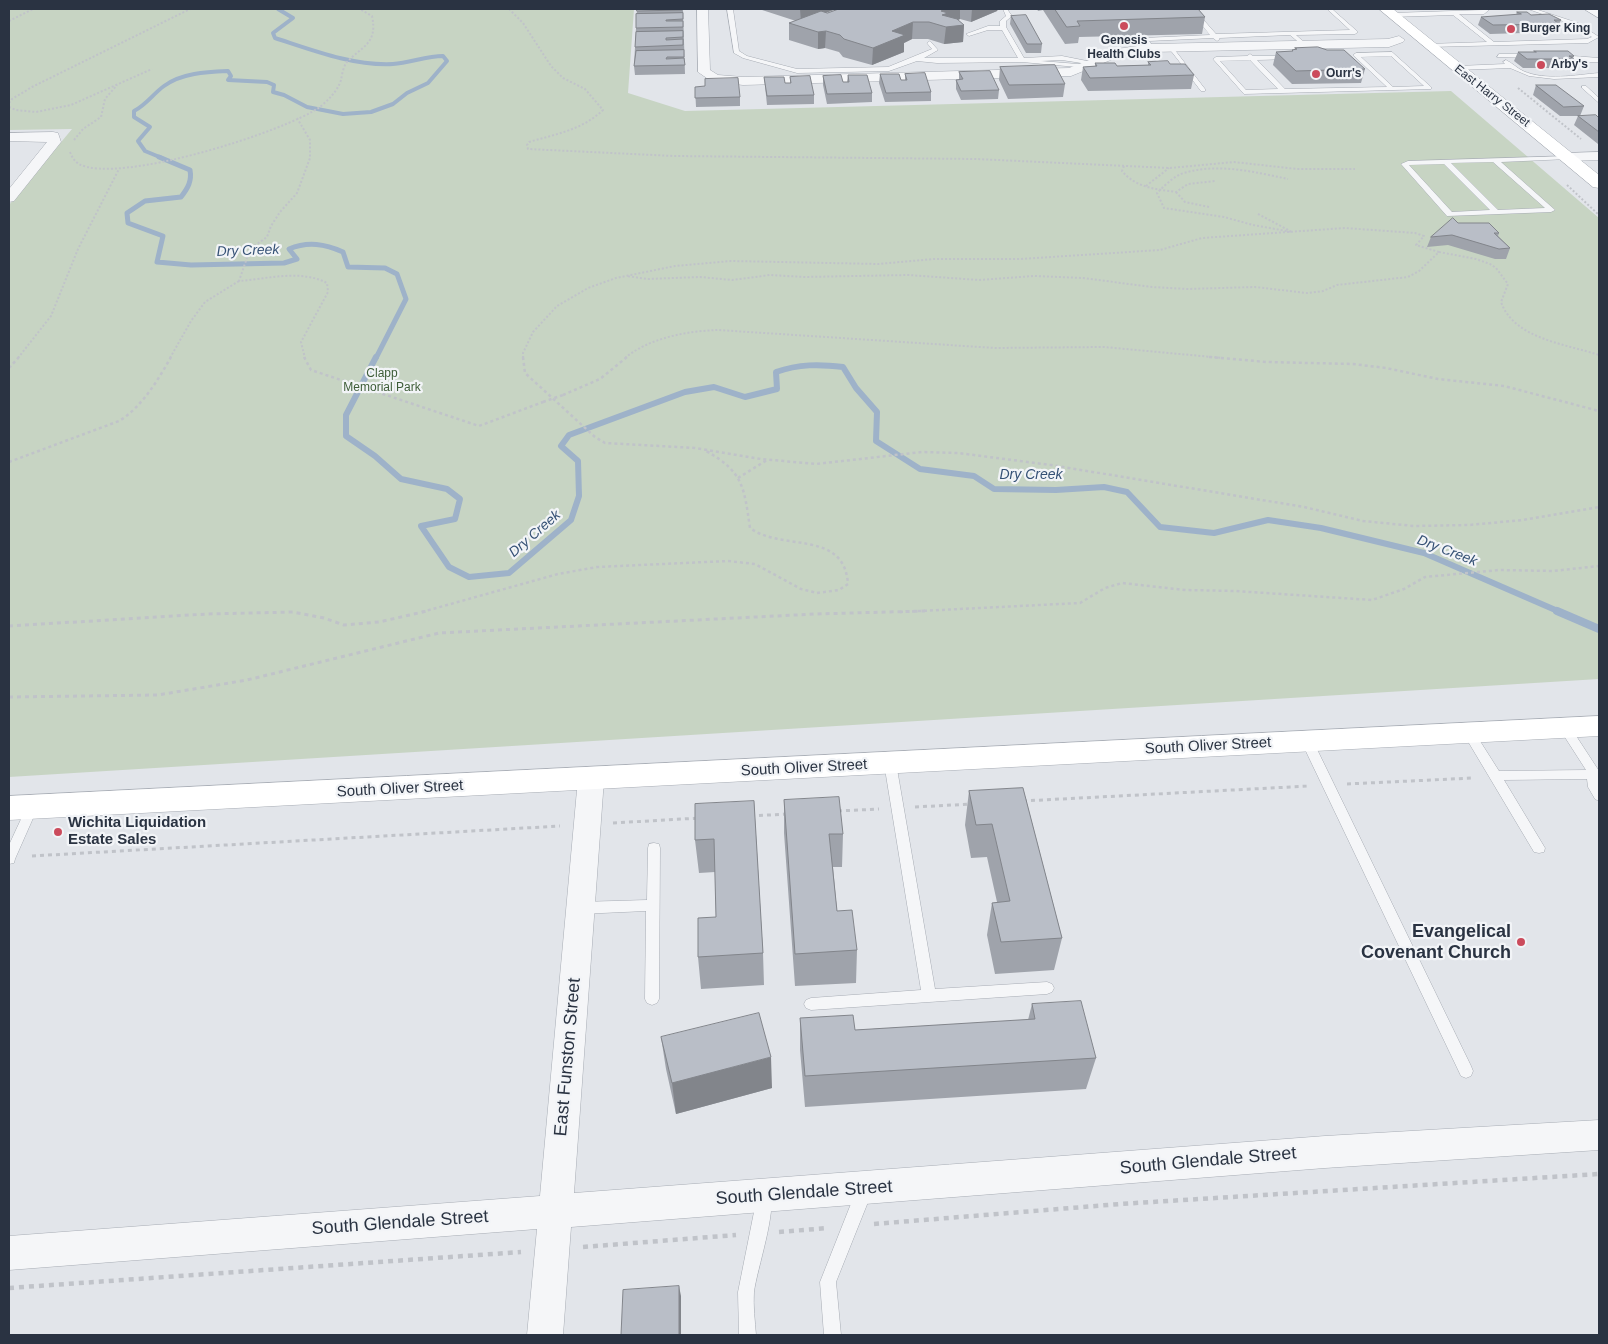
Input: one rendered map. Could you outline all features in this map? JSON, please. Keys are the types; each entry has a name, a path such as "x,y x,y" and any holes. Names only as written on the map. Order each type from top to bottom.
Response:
{"main road":[{"name":"East Harry Street","path":"1389,12 1599,183"},
{"name":"South Oliver Street","path":"21,808 1599,726"}],"street":[{"path":"702,9 704,72 715,78 743,81 1072,72 1094,65 1121,52 1150,48 1308,43 1330,39 1384,38 1425,42"},
{"path":"1589,9 1599,15"},
{"path":"1308,43 1345,50 1399,40"},
{"path":"9,137 53,136 54,142 9,198"},
{"path":"1568,157 1599,156"},
{"name":"East Funston Street","path":"545,1335 590,779"},
{"name":"South Glendale Street","path":"9,1253 423,1221 555,1213 1325,1152 1599,1135"}],"lane":[{"path":"730,9 736,52 745,57 797,71 889,69 935,50 930,43"},
{"path":"1005,9 1009,16 1003,21 1004,28 1022,60"},
{"path":"1191,9 1224,46"},
{"path":"1150,48 1145,38 1355,32 1330,9"},
{"path":"1389,12 1454,13 1484,12 1487,9"},
{"path":"1425,42 1492,44 1588,42 1596,38 1576,24 1530,9"},
{"path":"1454,13 1492,44"},
{"path":"969,34 988,28 1004,28"},
{"path":"1291,33 1308,43"},
{"path":"1483,44 1518,72 1538,77 1599,75"},
{"path":"1242,46 1283,91"},
{"path":"1171,47 1203,90"},
{"path":"1345,50 1356,55 1392,88"},
{"path":"1299,57 1216,59 1244,92 1430,88 1392,54 1356,55 1345,50"},
{"path":"1499,56 1541,55"},
{"path":"1549,55 1581,60 1599,60"},
{"path":"917,59 937,62 1062,58 1094,65"},
{"path":"1458,68 1511,66"},
{"path":"1168,68 1186,67"},
{"path":"1584,86 1599,101"},
{"path":"1495,160 1551,210 1450,214 1404,164 1446,162 1568,157"},
{"path":"1446,162 1498,213"},
{"path":"1564,728 1593,774 1594,787 1599,796"},
{"path":"1470,732 1539,848"},
{"path":"1307,741 1466,1071"},
{"path":"890,763 929,996"},
{"path":"1496,776 1593,774"},
{"path":"9,858 21,808"},
{"path":"652,1000 654,848"},
{"path":"580,908 653,905"},
{"path":"811,1004 1047,988"},
{"path":"832,1335 828,1282 865,1188"},
{"path":"747,1335 746,1292 759,1233 764,1196"}],"path":[{"path":"9,21 32,9"},
{"path":"9,102 32,87 190,9"},
{"path":"68,147 72,158 77,163 97,168 120,169 156,163 236,142 297,118 330,98 341,83 342,72 347,62 362,53 374,33 375,24 372,16 360,9"},
{"path":"509,9 516,14 529,31 543,58 558,74 569,82 582,87 603,110 584,126 529,142 528,148 674,156 976,159 1170,168 1234,162 1297,169 1355,168"},
{"path":"9,107 20,112 34,112 69,106 152,70"},
{"path":"72,142 83,129 101,117 106,99 117,84"},
{"path":"94,95 106,99"},
{"path":"239,281 250,249 267,237 270,226 280,212 292,202 310,158 310,140 297,118"},
{"path":"1124,166 1122,171 1131,181 1176,192 1183,201 1209,207"},
{"path":"1146,186 1170,168"},
{"path":"9,368 51,316 78,249 120,169"},
{"path":"1288,179 1250,172 1206,170 1182,174 1157,194 1164,208 1224,217 1292,232"},
{"path":"1176,192 1188,184 1215,181"},
{"path":"1258,214 1292,232"},
{"path":"1599,355 1527,332 1510,318 1501,304 1501,298 1508,284 1497,269 1489,264 1416,245 1424,236 1414,233 1362,228 1202,238 1160,250 1020,259 934,259 878,264 731,261 675,266 627,276 588,288 556,306 533,332 523,352 525,373 581,425 605,443 705,450 768,460 816,464 914,452 958,453 1051,466 1304,508 1363,521 1414,526 1469,525 1523,520 1599,508"},
{"path":"627,276 647,279 700,277 725,280 770,275 804,277 908,276 974,280 1034,276 1083,278 1152,287 1187,289 1255,287 1307,293 1323,291 1337,284 1408,277 1419,271 1439,252"},
{"path":"9,462 119,421 130,414 161,375 190,321 205,302 239,281 309,277 322,278 328,283 328,292 302,342 302,353 311,370 480,426 600,379 631,352 642,346 694,331 718,330 995,348 1104,347 1258,361 1353,364 1386,368 1438,380 1504,386 1599,411"},
{"path":"9,626 207,614 294,612 324,618 344,625 379,622 434,609 558,574 607,566 728,561 755,564 801,589 817,593 839,590 848,584 848,569 841,558 826,549 762,536 750,528 747,507 738,478 723,462 705,450"},
{"path":"738,478 768,460"},
{"path":"9,697 158,695 247,680 439,633 1080,603 1105,588 1122,583 1185,590 1235,591 1372,600 1404,589 1425,577 1492,571 1553,571 1599,566"},
{"path":"1015,802 1496,776"},
{"path":"828,812 976,804"},
{"path":"741,816 789,814"},
{"path":"9,858 702,818"},
{"path":"9,1288 552,1250 1120,1204 1599,1174"}],"green space":[{"name":"Clapp Memorial Park","path":"9,9 634,9 628,93 685,111 1451,91 1599,218 1599,679 9,777 9,205 72,129 9,130"}],"building":[{"path":"637,9 682,9 682,10 637,11"},
{"path":"839,9 946,9 941,11 948,13 942,15 957,19 964,25 946,27 929,22 913,22 892,31 905,35 873,48 844,39 840,35 826,31 818,32 789,23 821,11 827,13"},
{"path":"1055,9 1198,9 1205,17 1077,21 1080,26 1067,27"},
{"path":"1517,12 1527,12 1531,15 1549,14 1561,20 1554,20 1559,24 1493,25 1481,17 1521,14"},
{"path":"683,13 683,19 666,21 683,21 683,27 636,28 636,14"},
{"path":"1026,15 1042,44 1027,44 1011,16"},
{"path":"683,31 683,37 666,38 666,40 683,39 683,45 635,47 636,32"},
{"path":"1318,47 1327,50 1344,50 1365,69 1296,71 1276,52 1293,51 1297,49 1295,48"},
{"path":"684,50 684,57 667,57 666,59 684,58 685,65 634,66 636,51"},
{"path":"1534,51 1568,51 1574,56 1569,56 1574,59 1527,59 1518,52 1536,52"},
{"path":"1168,61 1170,64 1185,64 1194,75 1090,78 1083,67 1097,66 1095,63 1115,63 1117,66 1151,65 1148,62"},
{"path":"1055,65 1065,84 1009,85 1000,67"},
{"path":"990,71 999,90 961,91 956,80 963,79 959,72"},
{"path":"925,73 931,92 886,93 880,74 899,74 901,80 907,80 905,74"},
{"path":"841,75 843,82 849,82 848,75 867,75 872,93 827,94 823,76"},
{"path":"810,76 814,95 767,96 764,77 784,77 785,83 791,83 790,77"},
{"path":"738,78 740,97 695,98 695,87 705,86 705,79"},
{"path":"1536,85 1556,85 1584,106 1564,107"},
{"path":"1596,115 1599,118 1599,132 1578,116"},
{"path":"1453,218 1458,223 1489,223 1499,233 1494,233 1510,248 1499,249 1452,235 1431,237"},
{"path":"1023,788 1062,938 1001,942 992,903 1010,901 992,824 976,825 969,791"},
{"path":"839,797 843,834 829,834 837,911 852,910 857,950 795,954 784,800"},
{"path":"754,801 763,953 698,957 698,918 716,917 714,839 695,840 695,804"},
{"path":"1081,1001 1096,1058 805,1076 800,1018 853,1015 855,1030 1035,1019 1032,1004"},
{"path":"759,1013 771,1057 672,1083 661,1037"},
{"path":"679,1286 679,1335 621,1335 623,1290"}],"waterway":[{"name":"Dry Creek","path":"162,158 145,151 138,141 150,127 134,117 134,111 164,86 178,78 228,71 231,76 228,80 267,82 274,85 273,92 284,95 307,107 343,114 371,112 393,104 407,93 428,83 447,61 443,56 393,64 378,64 348,60 318,52 275,38 273,33 293,18 278,9"},
{"name":"Dry Creek","path":"159,157 190,170 190,181 181,197 145,201 127,213 128,223 163,236 157,262 191,265 284,263 297,259 289,249 316,244 343,252 348,267 385,268 397,274 406,299 376,358"},
{"name":"Dry Creek","path":"376,357 346,415 346,436 375,456 401,479 447,489 460,499 455,519 421,526 449,567 469,577 509,573 571,520 579,496 578,461 561,446 569,435 685,392 714,387 745,397 777,389 776,372 801,366 826,365 843,367 856,388 877,412 876,441 920,469 974,476 994,489 1056,490 1104,487 1127,492 1160,527 1214,533 1268,520 1321,528 1424,553 1560,612"},
{"name":"Dry Creek","path":"1557,611 1599,629"}],"place":[{"name":"Genesis Health Clubs","path":"1124,26"},
{"name":"Burger King","path":"1511,29"},
{"name":"Arby's","path":"1541,65"},
{"name":"Ourr's","path":"1316,74"},
{"name":"Wichita Liquidation Estate Sales","path":"58,832"},
{"name":"Evangelical Covenant Church","path":"1521,942"}]}
